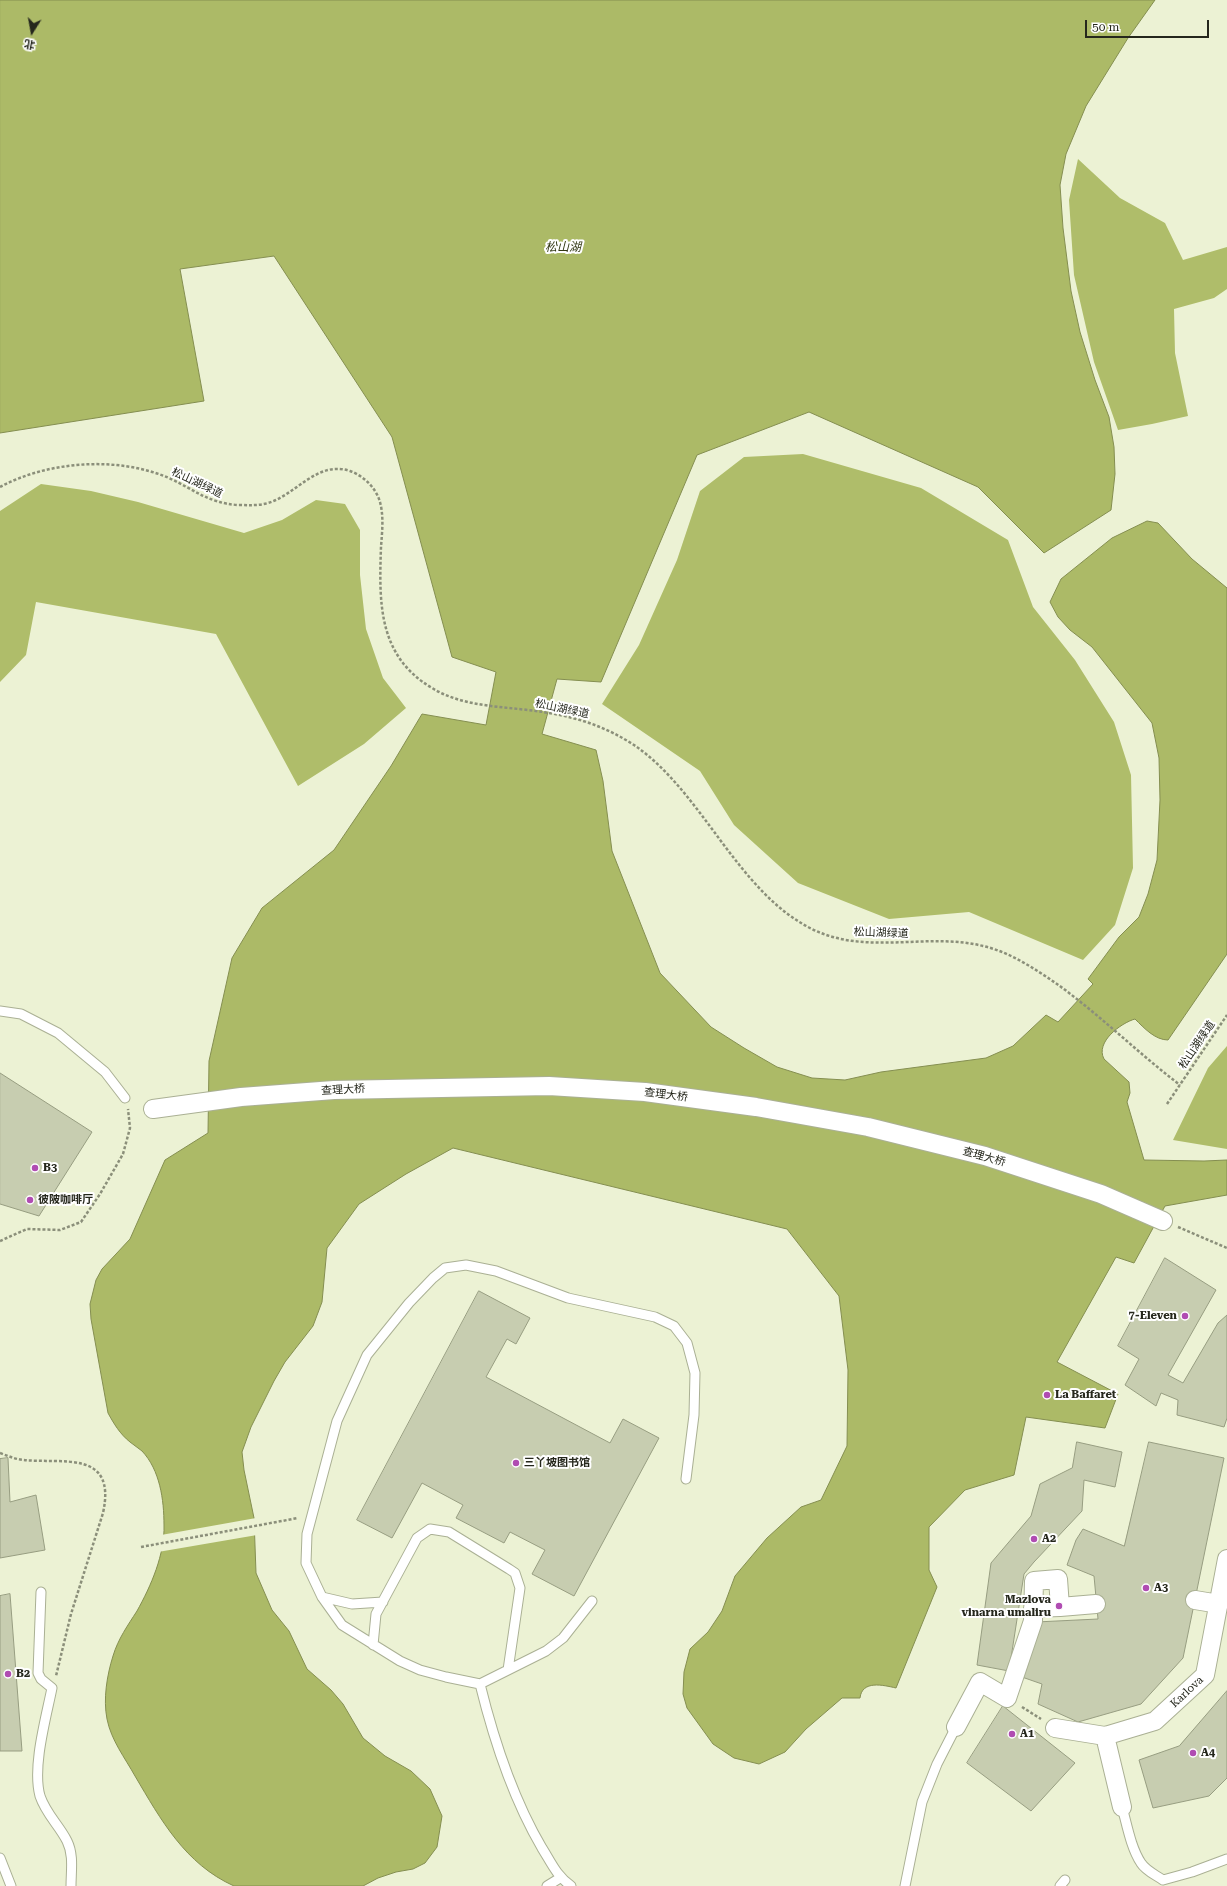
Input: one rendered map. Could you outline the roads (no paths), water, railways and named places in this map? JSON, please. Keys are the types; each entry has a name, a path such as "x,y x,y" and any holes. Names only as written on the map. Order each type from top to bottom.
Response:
{"street":[{"name":"查理大桥","path":"153,1109 241,1097 334,1090 549,1086 645,1092 756,1106 860,1126 985,1156 1101,1194 1163,1221"},
{"name":"Karlova","path":"1105,1736 1155,1721 1205,1675 1219,1604 1225,1586 1227,1559"},
{"path":"956,1727 980,1682 1007,1698 1033,1621 1034,1581 1058,1579 1060,1607"},
{"path":"1194,1600 1219,1604"},
{"path":"1033,1608 1096,1604"},
{"path":"1055,1728 1105,1736 1122,1807"}],"lane":[{"path":"0,1011 21,1014 58,1033 105,1072 125,1098"},
{"path":"592,1602 564,1638 546,1651 480,1684 420,1670 400,1661 342,1625 322,1597 306,1563 307,1534 337,1421 367,1355 409,1303 433,1278 445,1268 466,1265 496,1271 568,1298 647,1315 674,1326 687,1343 695,1373 694,1415 686,1479"},
{"path":"373,1645 376,1614 417,1538 430,1529 439,1529 449,1532 509,1569 515,1573 518,1579 520,1588 519,1600 508,1670"},
{"path":"41,1592 38,1673 41,1678 52,1688 38,1766 38,1781 44,1807 67,1841 71,1852 71,1886"},
{"path":"322,1597 352,1604 383,1602"},
{"path":"480,1684 492,1732 510,1783 533,1832 560,1878 572,1886"},
{"path":"906,1886 922,1802 937,1764 956,1727"},
{"path":"1122,1807 1141,1864 1163,1883 1227,1859"},
{"path":"0,1858 11,1886"},
{"path":"547,1886 560,1878"}],"water":[{"name":"松山湖","path":"0,0 1155,0 1128,38 1086,106 1066,154 1060,185 1063,228 1071,291 1080,332 1095,380 1109,417 1114,447 1115,474 1111,510 1044,553 978,487 809,412 697,455 601,682 557,679 542,734 596,750 603,781 612,851 660,973 711,1027 777,1067 812,1078 845,1080 881,1072 986,1058 1013,1046 1046,1015 1058,1022 1093,984 1088,979 1119,937 1139,917 1148,894 1157,860 1160,800 1159,758 1152,723 1092,647 1070,630 1058,617 1050,602 1061,579 1112,538 1147,521 1158,523 1192,559 1227,588 1227,954 1168,1040 1154,1036 1135,1019 1129,1021 1111,1034 1103,1046 1102,1053 1104,1059 1129,1082 1130,1093 1127,1102 1144,1160 1227,1160 1227,1195 1165,1206 1134,1263 1116,1257 1057,1362 1118,1394 1105,1428 1026,1417 1014,1475 965,1490 929,1527 929,1570 937,1587 896,1688 874,1685 865,1688 860,1698 842,1698 806,1729 785,1752 759,1764 734,1758 713,1744 687,1708 683,1694 684,1672 690,1649 708,1632 722,1611 735,1576 767,1538 801,1507 821,1500 847,1446 848,1370 839,1296 787,1229 453,1148 406,1174 359,1204 327,1248 322,1302 313,1326 285,1362 274,1381 251,1427 242,1452 244,1470 254,1518 256,1573 272,1610 289,1631 307,1669 331,1690 343,1704 363,1738 385,1756 411,1771 430,1789 442,1816 437,1847 425,1863 413,1869 396,1872 378,1878 363,1886 234,1886 217,1877 202,1866 176,1839 155,1809 115,1742 109,1727 105,1703 109,1671 118,1644 137,1611 156,1570 164,1536 164,1515 160,1486 153,1467 142,1451 126,1439 120,1432 108,1413 91,1319 90,1304 96,1280 102,1269 130,1239 165,1160 208,1133 209,1061 232,958 262,908 334,850 391,766 422,714 486,725 496,672 452,657 392,437 274,256 180,269 204,401 0,433"}],"place":[{"name":"B3","path":"35,1168"},
{"name":"彼陂咖啡厅","path":"30,1200"},
{"name":"7-Eleven","path":"1185,1316"},
{"name":"La Baffaret","path":"1047,1395"},
{"name":"三丫坡图书馆","path":"516,1463"},
{"name":"A2","path":"1034,1539"},
{"name":"A3","path":"1146,1588"},
{"name":"Mazlova vinarna umaliru","path":"1059,1606"},
{"name":"B2","path":"8,1674"},
{"name":"A1","path":"1012,1734"},
{"name":"A4","path":"1193,1753"}]}
